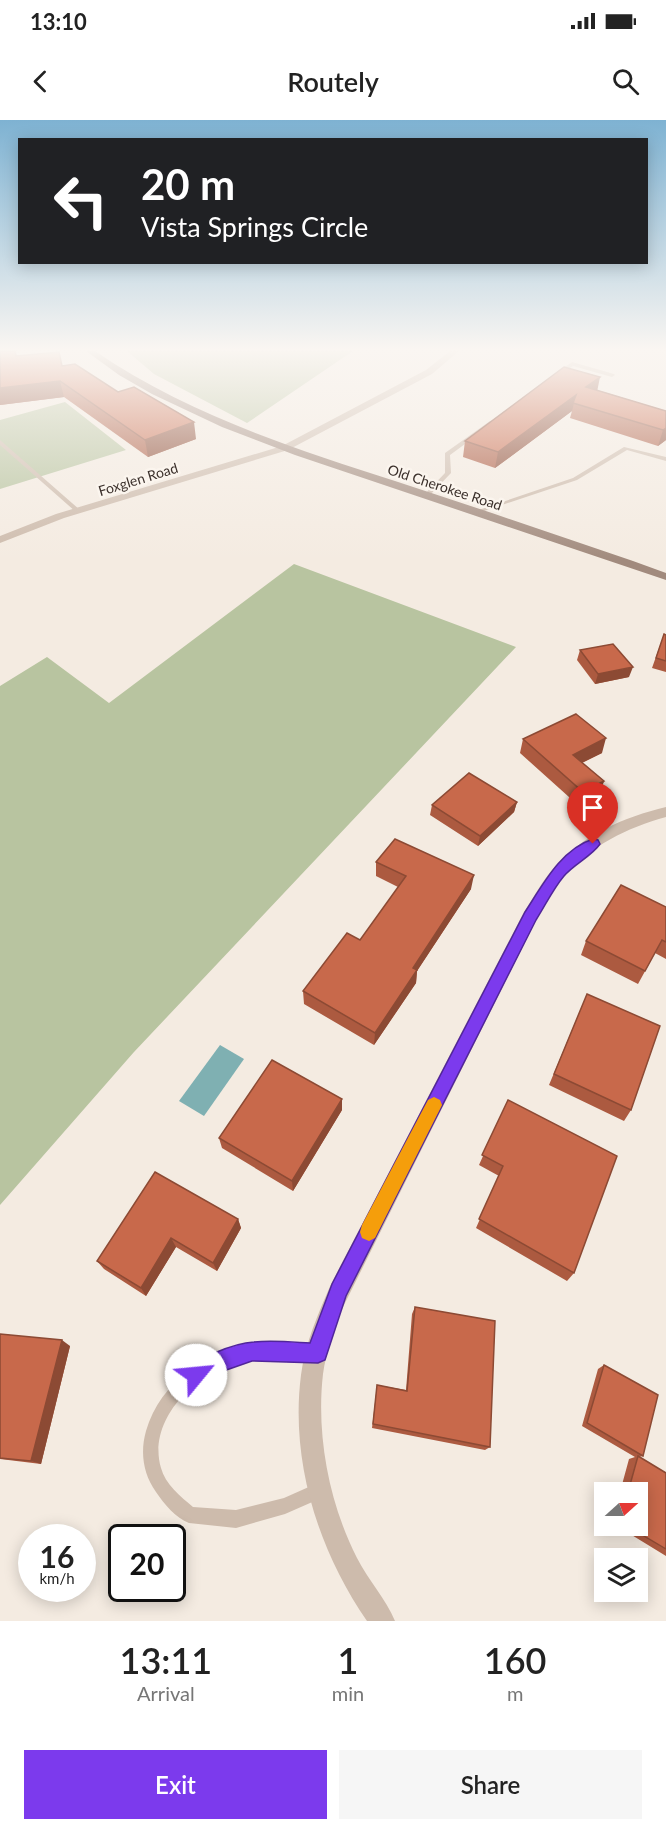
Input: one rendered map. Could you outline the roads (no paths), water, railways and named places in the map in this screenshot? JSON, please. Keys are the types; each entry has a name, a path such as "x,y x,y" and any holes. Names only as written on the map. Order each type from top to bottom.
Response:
{"street":[{"name":"Old Cherokee Road","path":"213,421 285,448 666,577"},
{"name":"Foxglen Road","path":"0,540 78,511 285,448 336,421"},
{"path":"382,1621 366,1600 342,1556 324,1511 309,1418 313,1373 323,1331 338,1291 530,916 558,873 574,857 593,844 641,818 666,812"}],"lane":[{"path":"427,495 448,472 447,454 494,421"},
{"path":"0,442 78,511"},
{"path":"476,512 575,478 626,448 666,459"},
{"path":"318,1353 252,1352 209,1366 182,1385 155,1421 150,1461 163,1490 189,1515 236,1519 285,1506 320,1490"}],"water":[{"path":"220,1045 244,1059 204,1116 179,1101"}]}
